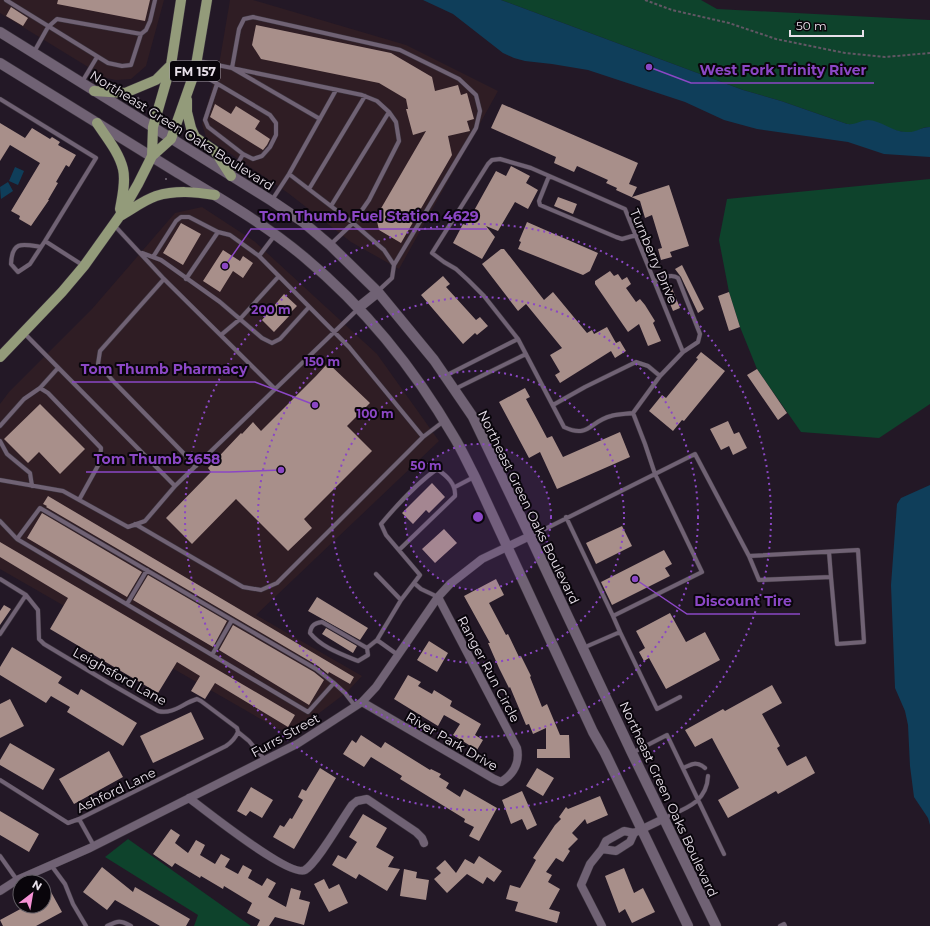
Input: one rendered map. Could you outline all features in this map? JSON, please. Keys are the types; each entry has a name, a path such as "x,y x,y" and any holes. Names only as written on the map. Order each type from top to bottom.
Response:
{"main road":[{"name":"FM 157","path":"152,156 153,127 171,65 181,0"},
{"name":"FM 157","path":"0,357 62,292 84,266 116,221 138,184 152,156 171,139 196,71 207,0"},
{"name":"Northeast Green Oaks Boulevard","path":"0,32 272,201 303,222 330,245 378,292 424,346 475,421 663,819 716,926"},
{"path":"0,63 215,195 275,235 316,267 358,308 409,369 455,438 475,477 593,732 605,753 638,832 688,926"},
{"path":"94,91 125,93 156,80 171,65"},
{"path":"187,96 187,112 195,137 215,151 231,176"},
{"path":"97,123 118,155 123,169 124,188 116,221"},
{"path":"116,221 155,196 195,192 215,195"},
{"path":"358,308 378,292"}],"street":[{"name":"Furrs Street","path":"31,874 94,846 297,744 358,704 376,687 438,597 450,584 482,559 530,536"},
{"name":"Ranger Run Circle","path":"438,597 518,753"},
{"name":"River Park Drive","path":"358,704 501,782 506,779 513,770 518,760 518,753"},
{"path":"189,798 257,849 301,872 306,870 318,857 356,801 367,799 416,832 422,838 424,843"},
{"path":"602,849 616,851 630,842 638,832 663,819"},
{"path":"602,926 581,885 590,864 602,849 606,841 624,831 638,832"},
{"name":"Furrs Street","path":"0,891 12,883"}],"lane":[{"path":"6,0 97,57 108,63 122,66 131,65 141,34 146,30 150,21 155,0"},
{"path":"232,68 239,29 244,19 253,17 400,50 459,79 476,95 480,111 476,128 394,265 392,278 378,292"},
{"path":"33,52 48,26 57,19 141,34"},
{"path":"81,83 97,57"},
{"path":"198,61 365,96 377,101 389,112 396,122 399,141 375,189 353,223 330,245"},
{"path":"232,68 320,119"},
{"path":"196,71 270,115 276,123 276,136 270,147 262,156 253,159 243,154 208,128 205,120 217,84"},
{"path":"272,201 289,174 336,90"},
{"path":"309,189 365,96"},
{"path":"0,99 96,158 46,241 30,264 18,272 11,264 11,256 14,248 21,244 41,247"},
{"path":"331,206 389,112"},
{"path":"231,176 243,154"},
{"name":"Turnberry Drive","path":"633,413 610,416 597,421 590,428 581,432 564,427 518,339 484,296 468,280 456,269 432,254 488,164 492,160 500,158 512,161 625,209 683,352"},
{"path":"289,174 353,223 384,250 394,265"},
{"path":"550,176 539,201 540,206 622,239 636,235"},
{"path":"153,257 176,221 181,217 189,217 218,232 230,235 259,256 349,347 423,437"},
{"path":"116,221 139,252 164,279 275,389"},
{"path":"186,278 218,232"},
{"path":"259,256 275,235"},
{"path":"46,241 84,266"},
{"path":"139,252 161,260 220,302 262,338 272,343 280,339 309,307"},
{"path":"613,616 702,572 655,474 633,413 660,376 683,352 698,342 700,337 678,278 671,275 655,281"},
{"path":"221,335 240,319 279,276"},
{"path":"164,279 100,351 98,364 196,466"},
{"path":"0,480 63,491 128,527 145,521 175,486 358,308"},
{"path":"24,333 175,486"},
{"path":"445,376 518,339"},
{"path":"454,390 526,354"},
{"path":"553,405 585,387 636,362 648,366 660,376"},
{"path":"0,426 24,399 40,388 58,368"},
{"path":"40,388 48,393 101,448 100,462 79,500"},
{"path":"135,524 243,587 261,590 276,583 423,437 444,421"},
{"path":"0,441 7,454 20,467 30,473 32,486"},
{"path":"530,536 695,454 749,556 759,580 831,577"},
{"path":"367,648 377,640 401,600 420,575 399,550 383,530 380,524 428,475 437,469 446,476 455,487 455,496 399,550"},
{"path":"455,487 475,477"},
{"path":"18,539 40,508 316,669 358,704"},
{"path":"566,517 657,709 680,697"},
{"path":"0,521 18,539 308,712 334,683"},
{"path":"749,556 858,550 864,642 837,644 829,552"},
{"path":"126,604 147,570"},
{"path":"376,574 401,600"},
{"name":"Leighsford Lane","path":"0,579 26,595 38,610 39,639 44,644 158,711 165,713 197,699 237,728 238,732 249,741 265,760"},
{"path":"414,583 421,589 438,597"},
{"path":"0,634 26,595"},
{"path":"212,655 232,620"},
{"path":"322,622 367,648 368,655 358,661 334,651 314,638 310,633 310,629 316,623 322,622"},
{"path":"582,648 620,632"},
{"path":"377,640 398,655"},
{"name":"Ashford Lane","path":"0,780 68,823 79,819 226,746 232,742 238,732"},
{"path":"632,753 667,735 724,854"},
{"path":"683,768 696,763 705,768"},
{"path":"663,819 699,800 706,789 708,776"},
{"path":"79,819 94,846"},
{"path":"0,856 13,874"},
{"path":"51,865 65,884 84,926"},
{"path":"107,926 117,921 132,926"},
{"path":"780,926 784,924 785,926"}],"path":[{"path":"645,0 672,10 729,23 776,38 845,53 885,57 930,53"},
{"path":"136,94 142,106"}],"shaded area":[{"path":"0,0 164,0 146,66 131,79 116,80 106,78 0,13"},
{"path":"230,0 253,0 406,45 498,91 399,269 351,242 288,193 206,137 202,124 220,59"},
{"path":"202,207 254,241 377,354 439,441 256,615 362,676 347,692 314,717 289,731 278,729 0,569 0,404 9,392 92,309 175,213"}],"green space":[{"path":"501,0 701,0 717,9 930,20 930,127 915,132 901,132 867,120 855,125 847,124 781,101 743,90"},
{"path":"930,179 930,404 879,438 801,432 757,369 740,327 729,292 719,240 727,199"},
{"path":"128,839 251,926 194,926 198,915 105,857"}],"water":[{"path":"423,0 501,0 743,90 781,101 847,124 854,124 868,120 906,132 913,132 930,127 930,157 884,154 848,142 757,129 724,120 685,102 588,70 525,61 514,58 503,53 453,14"},
{"path":"15,167 24,171 18,185 9,181"},
{"path":"8,182 13,191 1,199 0,187"},
{"path":"930,485 930,825 928,818 914,797 910,766 908,725 905,711 895,688 891,585 897,504 901,498"}],"building":[{"path":"58,0 150,0 145,21 57,4"},
{"path":"11,7 28,18 23,26 6,16"},
{"path":"256,25 391,53 432,77 435,91 458,85 461,95 467,93 474,119 467,121 470,131 448,136 452,155 401,243 379,230 376,217 426,131 413,135 406,109 408,109 406,99 379,83 261,59 252,45"},
{"path":"215,104 231,114 236,106 260,121 255,129 270,139 263,150 210,117"},
{"path":"502,104 638,163 629,184 637,187 632,197 669,185 689,246 670,252 672,257 661,260 658,249 662,248 652,215 645,218 640,201 616,190 617,188 606,183 608,180 577,166 574,172 554,163 556,157 491,128"},
{"path":"0,123 25,138 32,128 50,139 52,137 60,142 58,145 76,155 69,167 66,165 56,182 58,183 49,200 31,226 19,219 20,216 11,211 40,163 10,145 0,161"},
{"path":"511,166 530,176 526,183 538,190 528,209 515,202 498,231 486,226 495,237 482,259 453,243 463,224 466,225 496,171 506,176"},
{"path":"558,197 577,204 573,214 554,206"},
{"path":"527,222 598,253 590,271 583,275 518,249 521,242 519,241"},
{"path":"181,223 201,234 183,265 163,253"},
{"path":"501,249 504,249 544,300 553,292 587,333 592,330 594,334 607,327 616,343 620,341 626,351 615,358 611,351 560,383 555,375 560,372 550,355 562,348 526,304 518,311 482,264"},
{"path":"223,250 240,261 243,256 253,263 243,278 233,271 220,292 203,281"},
{"path":"682,265 704,309 698,313 681,277 675,269"},
{"path":"610,271 614,276 618,274 622,280 627,277 631,284 626,288 636,302 640,299 645,305 655,321 653,323 661,341 648,346 639,324 628,332 595,284 595,281"},
{"path":"443,276 450,284 446,287 476,320 480,317 488,326 477,335 475,333 463,344 421,295"},
{"path":"671,286 680,308 673,311 664,289"},
{"path":"729,292 740,327 729,331 718,296"},
{"path":"284,294 297,306 274,332 262,320"},
{"path":"701,352 725,371 684,421 682,420 673,431 649,411 662,395 666,398 698,359 696,358"},
{"path":"328,363 370,403 347,426 372,451 304,519 312,528 288,551 236,499 192,544 166,518 211,472 208,468 241,433 242,434 253,422 261,431"},
{"path":"757,369 787,413 778,420 747,375"},
{"path":"525,388 530,397 526,399 547,438 552,436 563,457 620,432 630,457 557,489 540,452 529,458 499,402"},
{"path":"40,404 85,449 60,474 39,452 28,463 4,439"},
{"path":"728,421 734,434 739,432 747,448 733,455 729,446 721,450 710,429"},
{"path":"432,483 445,497 429,513 426,510 413,524 402,513"},
{"path":"48,496 354,677 350,684 329,672 328,674 318,666 46,507 47,506 43,504"},
{"path":"42,513 142,572 127,597 27,538"},
{"path":"622,526 632,546 596,564 586,543"},
{"path":"444,529 457,543 435,563 422,549"},
{"path":"0,542 295,715 288,727 215,683 205,699 191,691 200,676 177,662 158,693 50,629 68,598 0,557"},
{"path":"664,550 672,564 665,568 670,576 612,605 601,582"},
{"path":"148,575 227,621 213,647 133,600"},
{"path":"496,579 504,595 489,603 506,635 508,634 519,657 521,656 531,676 530,677 542,707 547,704 560,735 569,735 570,758 537,758 537,749 546,749 546,728 533,734 529,724 526,725 510,687 509,688 488,643 490,643 464,596"},
{"path":"317,597 368,628 360,640 308,611"},
{"path":"4,605 11,609 0,625 0,611"},
{"path":"670,613 686,642 705,632 720,660 666,689 649,658 644,661 639,652 645,648 636,631"},
{"path":"233,625 314,672 324,680 309,705 219,650"},
{"path":"326,628 357,646 353,653 322,634"},
{"path":"429,641 448,653 437,672 417,660"},
{"path":"12,647 62,677 58,683 78,695 81,689 137,723 123,746 67,712 70,707 51,696 46,703 0,675 0,667"},
{"path":"408,675 421,682 418,686 432,694 434,690 452,701 450,706 481,724 475,735 483,740 477,750 453,735 460,724 444,715 438,726 394,699"},
{"path":"772,685 782,703 762,714 780,746 777,748 787,766 806,756 815,773 778,794 776,791 728,818 718,800 739,788 712,738 695,747 685,730 723,709 725,711"},
{"path":"10,699 24,726 0,738 0,704"},
{"path":"191,712 204,739 153,763 140,736"},
{"path":"361,735 381,748 385,742 430,770 431,769 441,774 439,777 449,783 446,788 460,797 464,789 497,808 479,841 469,836 474,827 464,822 465,819 400,779 402,776 371,757 364,767 343,754 352,740 356,743"},
{"path":"10,743 55,769 43,790 0,765 0,760"},
{"path":"109,751 123,777 74,804 59,779"},
{"path":"320,768 336,778 294,849 273,837 280,825 284,827 290,818 292,819 303,800 298,797 302,789 306,791"},
{"path":"537,768 554,778 543,796 526,786"},
{"path":"251,787 273,800 262,818 250,811 246,816 237,811"},
{"path":"522,791 537,825 527,830 522,819 511,824 502,800"},
{"path":"600,796 608,815 587,824 585,819 572,833 578,839 568,849 570,851 563,862 556,858 546,872 552,875 548,882 560,889 549,909 560,912 557,923 515,911 518,902 506,899 510,885 520,888 536,860 533,858 555,825 561,819 559,817 566,807 568,809"},
{"path":"0,811 39,834 29,852 0,835"},
{"path":"363,814 387,828 376,847 394,857 388,867 400,869 387,891 359,874 356,879 332,865 338,855 346,859 357,842 349,837"},
{"path":"171,829 180,835 175,843 188,853 196,840 205,845 200,855 215,864 221,854 230,859 225,867 238,874 243,865 252,870 248,878 262,886 267,878 276,883 268,897 286,907 291,888 301,891 299,899 310,902 304,925 275,917 269,926 257,926 260,920 247,913 252,903 224,886 223,889 201,876 200,878 175,863 172,867 153,854"},
{"path":"479,856 502,871 494,882 487,877 483,884 467,874 447,893 434,879 441,873 436,868 445,860 456,873 465,859 474,864"},
{"path":"102,867 133,892 135,887 190,919 186,926 160,926 115,900 107,910 83,892"},
{"path":"624,868 634,893 643,888 655,912 632,923 625,909 619,913 605,876"},
{"path":"404,869 417,872 416,878 429,880 426,900 400,896"},
{"path":"324,879 329,889 339,884 348,903 329,912 314,884"},
{"path":"52,894 62,912 36,926 3,926 0,920 12,914 52,914"}],"place":[{"name":"West Fork Trinity River","path":"649,67"},
{"name":"Tom Thumb Fuel Station 4629","path":"225,266"},
{"name":"Tom Thumb Pharmacy","path":"315,405"},
{"name":"Tom Thumb 3658","path":"281,470"},
{"name":"Discount Tire","path":"635,579"}]}
